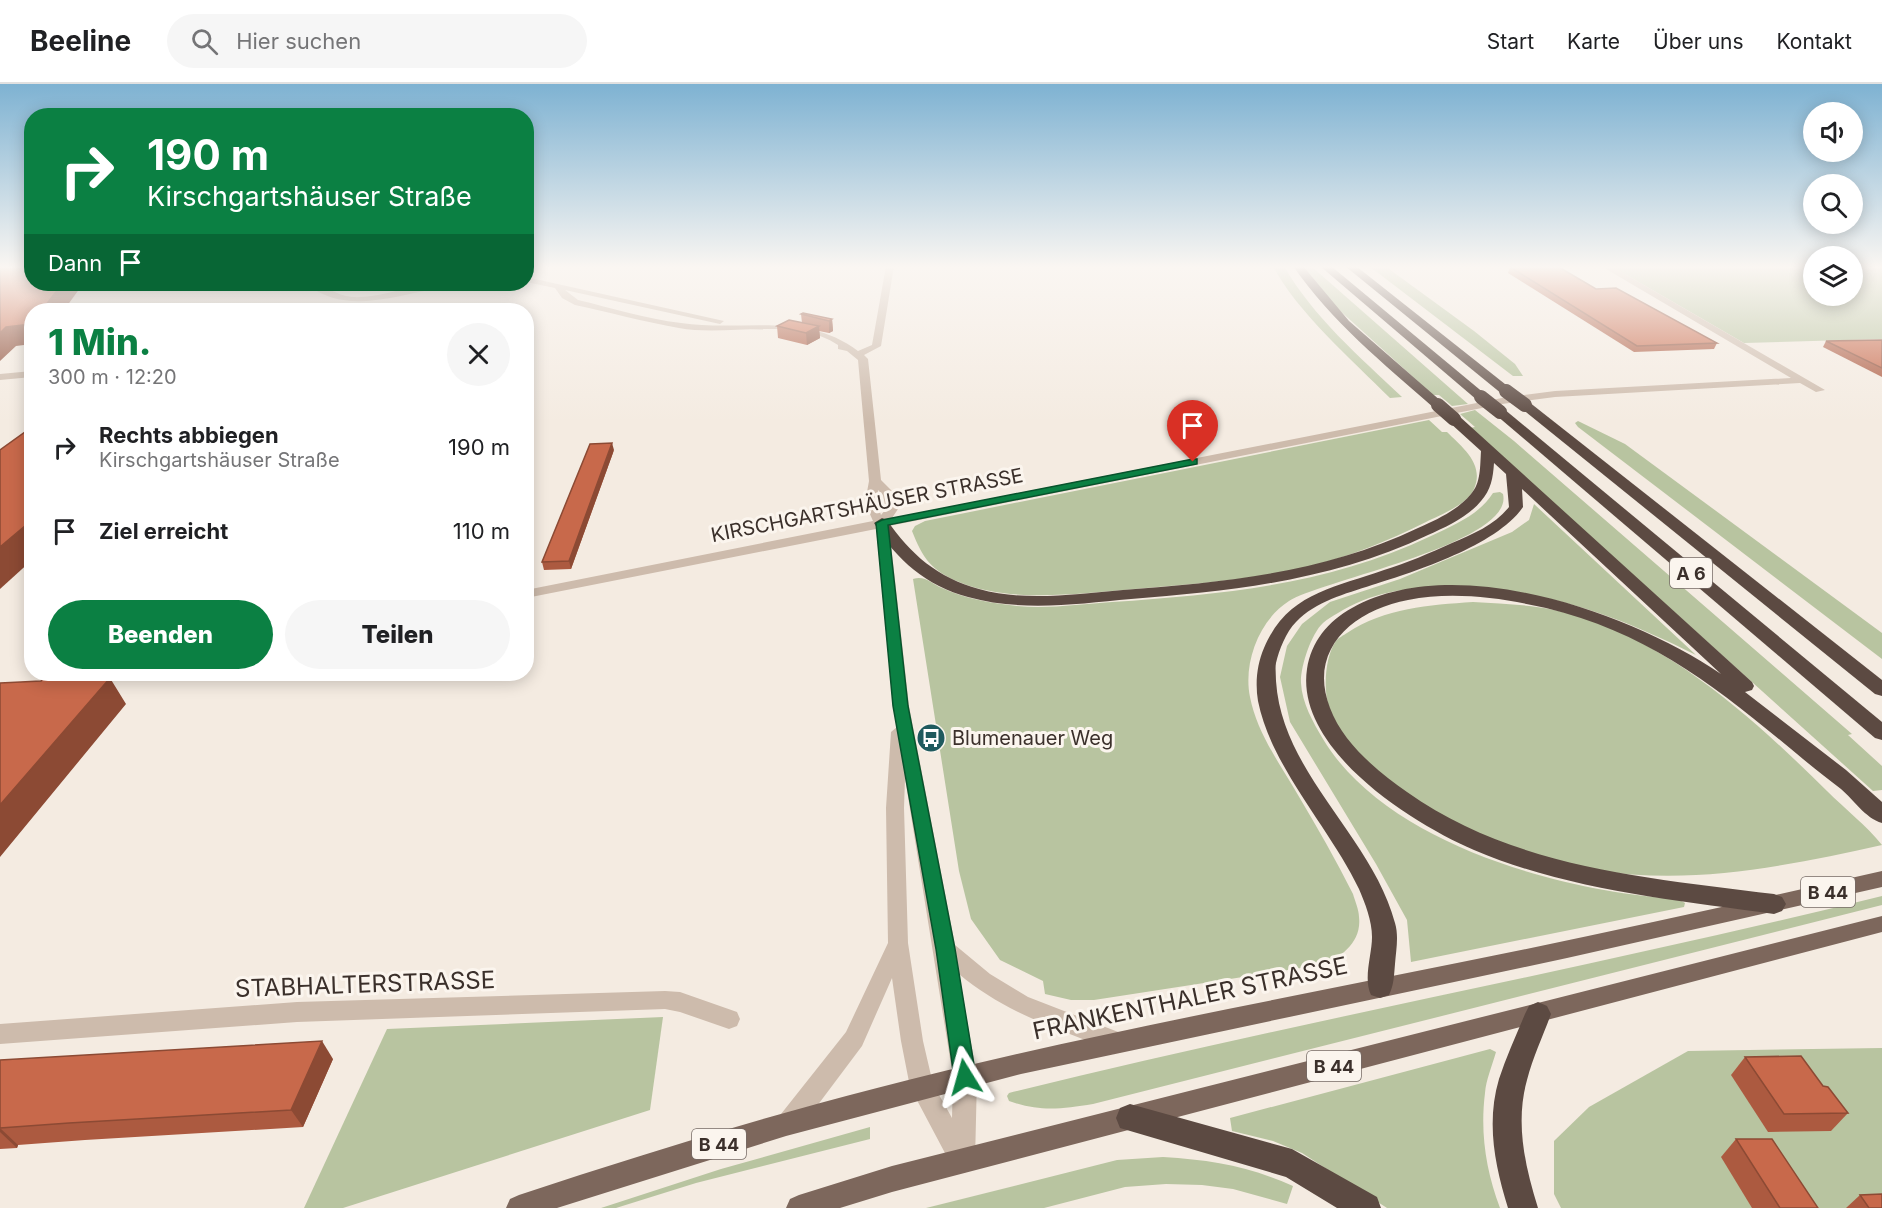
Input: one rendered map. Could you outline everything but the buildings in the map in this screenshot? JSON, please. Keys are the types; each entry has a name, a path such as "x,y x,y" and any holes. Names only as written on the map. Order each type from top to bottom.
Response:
{"highway":[{"path":"1341,318 1805,741 1882,815"},
{"name":"A 6","path":"1387,318 1882,733"},
{"name":"A 6","path":"1415,318 1882,690"},
{"path":"882,523 898,548 924,570 957,588 993,597 1056,600 1250,584 1346,563 1403,541 1450,517 1480,494 1486,482 1488,450"},
{"path":"1380,987 1384,925 1370,886 1275,727 1264,687 1264,672 1269,646 1287,620 1307,603 1419,563 1499,526 1516,507 1513,473"},
{"path":"1774,904 1625,883 1572,873 1507,854 1443,825 1412,806 1364,769 1328,725 1319,706 1314,680 1321,646 1344,620 1378,602 1399,597 1464,592 1508,596 1563,607 1613,623 1683,656 1722,681 1792,741 1847,783"},
{"path":"1523,1208 1513,1178 1508,1139 1508,1101 1538,1014"},
{"path":"1130,1118 1292,1164 1366,1208"}],"main road":[{"name":"FRANKENTHALER STRASSE","path":"519,1208 626,1172 790,1122 922,1087 1118,1042 1774,904 1882,879"},
{"name":"B 44","path":"799,1208 892,1179 1882,924"}],"street":[{"path":"647,318 698,328 764,327 855,352 863,358 875,481 870,496 873,512 882,523 901,706 945,949 965,1077 963,1161"},
{"path":"855,352 876,346 881,318"},
{"path":"1695,318 1820,390"},
{"path":"0,377 24,375"},
{"name":"KIRSCHGARTSHÄUSER STRASSE","path":"534,592 1540,395 1800,380"},
{"path":"875,481 889,494 892,508 882,523"},
{"path":"69,685 90,681"},
{"path":"901,706 895,808 898,943 912,1041 922,1087 963,1161"},
{"path":"790,1122 854,1039 898,943"},
{"path":"945,949 982,980 1020,1004 1118,1042"},
{"name":"STABHALTERSTRASSE","path":"0,1034 297,1012 665,1000 680,1002 729,1019"}],"green space":[{"path":"1310,318 1323,318 1402,397 1390,398"},
{"path":"1349,318 1371,318 1468,404 1452,406 1439,395 1433,395"},
{"path":"1438,318 1457,318 1474,331 1515,364 1523,376 1513,376"},
{"path":"1702,318 1882,318 1882,339 1744,343"},
{"path":"1475,410 1514,441 1852,734 1848,735 1882,766 1882,790 1873,791 1470,428 1475,427 1460,414"},
{"path":"1429,420 1442,432 1447,432 1474,464 1477,480 1471,495 1453,509 1397,536 1307,567 1243,578 1135,589 1046,595 1001,593 959,582 941,573 924,556 912,531 915,526 925,521"},
{"path":"1578,421 1625,444 1882,633 1882,659 1578,427 1575,423"},
{"path":"1493,493 1503,494 1499,512 1479,528 1449,544 1308,592 1289,601 1269,619 1251,657 1248,684 1258,723 1353,894 1359,926 1354,941 1348,948 1335,958 1320,965 1094,1000 1071,1000 1045,994 1043,981 1000,960 971,919 959,871 913,579 925,579 969,598 1029,607 1235,591 1314,576 1392,553 1457,523 1481,507"},
{"path":"1534,504 1696,655 1608,616 1550,599 1488,589 1439,587 1409,589 1365,600 1323,623 1311,643 1302,669 1301,683 1306,705 1323,739 1352,776 1389,807 1433,834 1481,856 1532,873 1583,886 1678,899 1685,903 1684,907 1411,962 1407,920 1376,864 1290,722 1280,677 1287,646 1302,624 1330,602 1400,579 1512,532 1529,520"},
{"path":"1473,602 1527,606 1581,617 1616,631 1683,667 1773,739 1863,824 1882,845 1811,860 1703,875 1667,876 1594,870 1545,859 1496,842 1449,820 1388,785 1364,764 1332,716 1327,700 1326,673 1332,647 1337,640 1362,625 1392,613 1408,609"},
{"path":"1882,896 1882,905 1093,1104 1041,1108 1009,1101 1007,1096 1009,1093 1118,1067 1664,947"},
{"path":"663,1017 650,1110 343,1208 304,1208 387,1029"},
{"path":"1882,1048 1882,1208 1561,1208 1554,1194 1554,1141 1589,1107 1688,1051"},
{"path":"1490,1049 1496,1052 1486,1088 1483,1123 1485,1152 1500,1208 1387,1208 1302,1153 1273,1141 1232,1131 1230,1118"},
{"path":"870,1127 870,1139 696,1183 616,1208 601,1208 721,1169"},
{"path":"1163,1157 1230,1165 1261,1173 1293,1186 1287,1204 1233,1189 1166,1184 1125,1187 1044,1208 926,1208 1117,1160"}],"place":[{"name":"Blumenauer Weg","path":"931,738"}],"route":[{"path":"965,1077 945,949 901,706 882,523 1193,462"}]}
